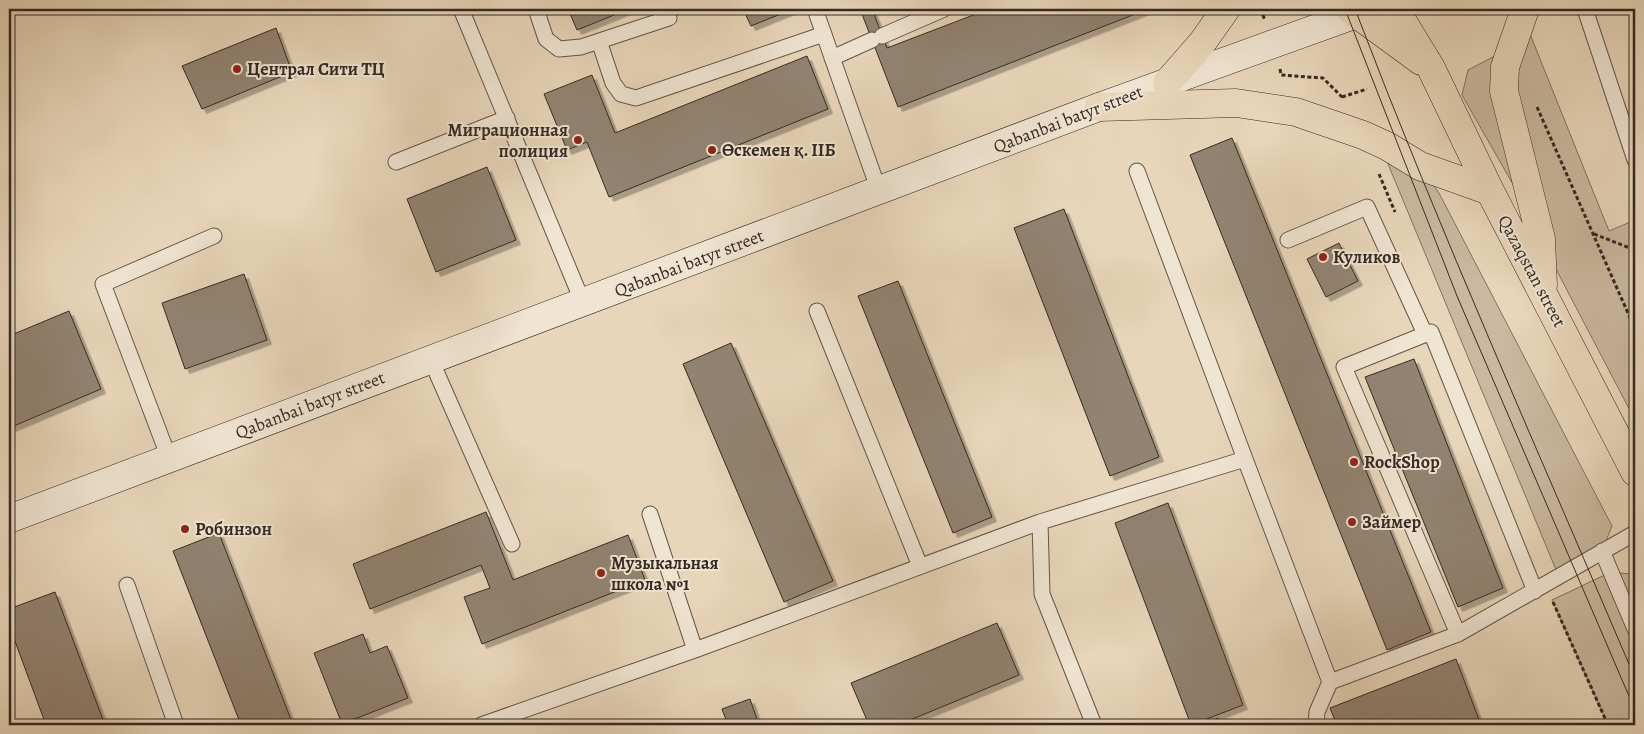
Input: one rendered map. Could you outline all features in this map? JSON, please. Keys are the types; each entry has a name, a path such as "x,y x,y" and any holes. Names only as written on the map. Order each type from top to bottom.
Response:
{"main road":[{"path":"1167,82 1202,43 1226,9"},
{"name":"Qazaqstan street","path":"1395,9 1431,68 1490,191 1635,472"},
{"path":"1525,9 1505,67 1504,90 1541,239 1544,294"},
{"name":"Qazaqstan street","path":"1359,10 1431,68"},
{"path":"1100,107 1236,103 1296,112 1363,135 1387,146 1420,166 1490,191"}],"street":[{"name":"Qabanbai batyr street","path":"9,519 1359,10"}],"lane":[{"path":"461,9 584,303"},
{"path":"536,9 546,39 559,49 580,47 669,18"},
{"path":"815,9 879,191"},
{"path":"832,58 944,9"},
{"path":"1584,9 1635,160"},
{"path":"599,41 613,83 620,94 636,98 824,34"},
{"path":"396,162 507,118"},
{"path":"1137,172 1330,682"},
{"path":"1288,240 1368,207 1425,334"},
{"path":"169,458 103,284 214,236"},
{"path":"816,311 920,566"},
{"path":"1458,634 1344,368 1431,332 1535,591"},
{"path":"431,360 512,544"},
{"path":"481,725 695,650 1040,522 1245,458"},
{"path":"650,514 695,650"},
{"path":"1040,522 1042,594 1094,725"},
{"path":"1316,725 1316,712 1330,682 1458,634 1635,533"},
{"path":"1602,551 1635,630"},
{"path":"127,585 176,725"}],"path":[{"path":"1260,9 1265,20"},
{"path":"1278,63 1281,75 1323,78 1346,102"},
{"path":"1342,96 1367,89"},
{"path":"1534,100 1635,329"},
{"path":"1594,234 1635,250"}],"shaded area":[{"path":"1530,34 1609,231 1635,220 1635,420 1558,273 1543,237 1462,95 1468,70 1512,47"},
{"path":"1381,147 1420,166 1439,193 1612,526 1602,551 1559,577"},
{"path":"1611,572 1630,574 1635,578 1635,725 1608,725 1552,600"}],"building":[{"path":"568,9 629,9 577,30"},
{"path":"743,9 793,9 751,26"},
{"path":"860,9 872,9 887,48 989,9 1148,9 898,107"},
{"name":"Централ Сити ТЦ","path":"276,28 292,72 202,109 182,66"},
{"path":"807,56 828,109 609,197 587,142 567,150 544,94 592,75 615,133"},
{"path":"1232,138 1431,632 1387,650 1190,155"},
{"path":"487,167 516,240 436,272 407,199"},
{"path":"1064,209 1159,457 1110,476 1014,228"},
{"path":"1339,243 1358,281 1326,297 1307,259"},
{"path":"244,274 267,340 185,369 162,303"},
{"path":"898,281 992,517 953,533 858,296"},
{"path":"69,311 101,389 9,428 9,336"},
{"path":"731,343 833,581 784,602 683,364"},
{"path":"1414,359 1503,588 1458,607 1365,377"},
{"path":"1168,503 1243,705 1191,725 1115,523"},
{"path":"486,512 513,580 628,535 645,580 482,644 464,597 490,588 481,565 370,609 353,564"},
{"path":"219,533 293,725 241,725 173,551"},
{"path":"55,592 105,725 46,725 9,625 9,609"},
{"path":"997,623 1019,675 898,725 869,725 851,683"},
{"path":"363,634 370,653 387,646 408,698 342,724 314,653"},
{"path":"1456,659 1481,725 1337,725 1330,708"},
{"path":"750,699 759,725 728,725 722,709"},
{"path":"1218,718 1221,725 1201,725"}],"tram line":[{"path":"1345,9 1457,296 1635,710"},
{"path":"1355,9 1456,261 1635,678"}],"place":[{"name":"Централ Сити ТЦ","path":"237,69"},
{"name":"Миграционная полиция","path":"578,140"},
{"name":"Өскемен қ. ІІБ","path":"712,150"},
{"name":"Куликов","path":"1323,257"},
{"name":"RockShop","path":"1354,462"},
{"name":"Займер","path":"1352,522"},
{"name":"Робинзон","path":"185,529"},
{"name":"Музыкальная школа №1","path":"601,573"}]}
